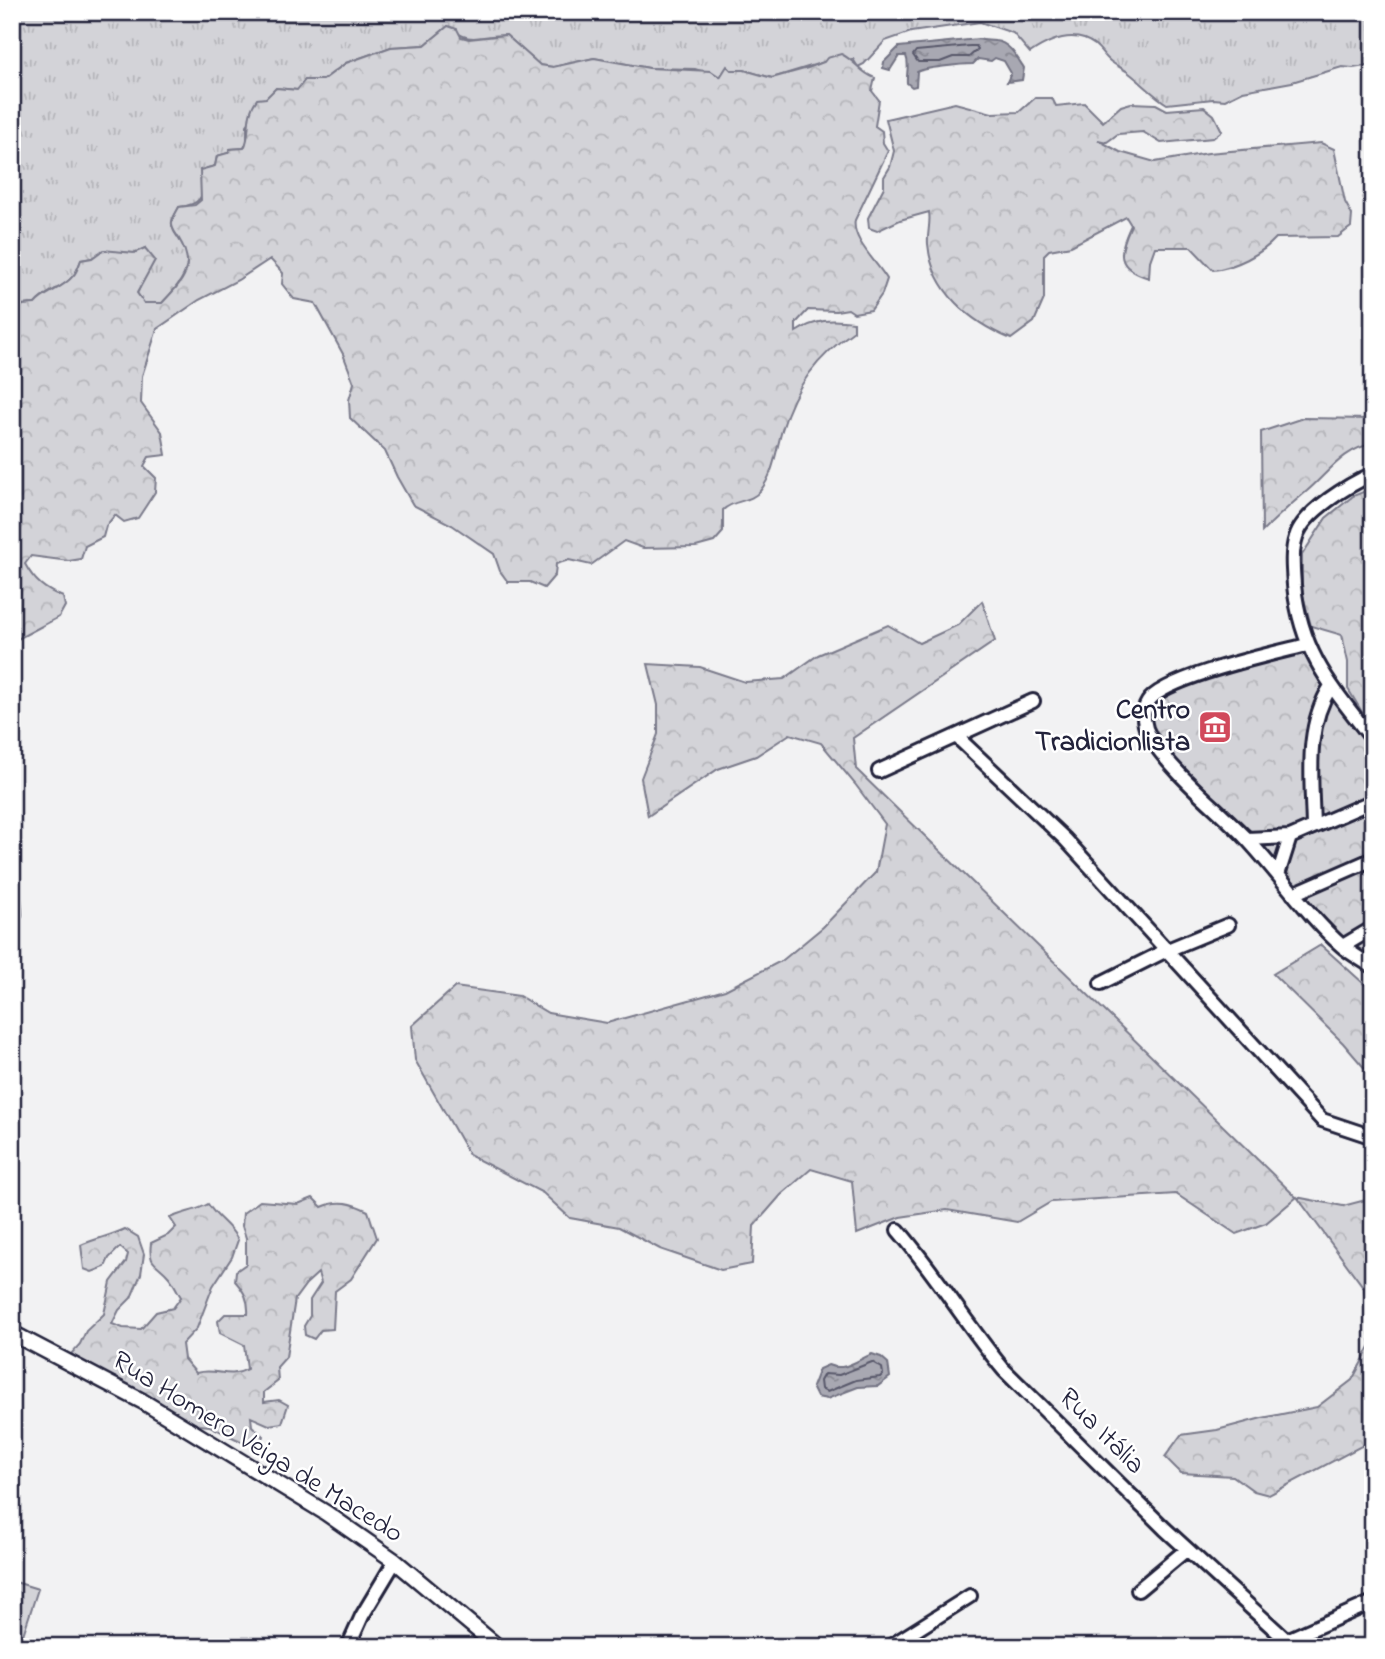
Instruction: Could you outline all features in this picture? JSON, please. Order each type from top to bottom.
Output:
[{"type":"street","points":[[1373,474],[1354,482],[1309,516],[1296,536],[1292,565],[1297,608],[1307,645],[1331,686],[1373,740]]},
{"type":"street","points":[[1307,645],[1169,686],[1149,700],[1143,715],[1148,735],[1169,763],[1247,839],[1293,894],[1343,946],[1373,967]]},
{"type":"street","points":[[1313,827],[1310,752],[1320,702],[1331,686]]},
{"type":"street","points":[[879,771],[1033,701]]},
{"type":"street","points":[[956,736],[1065,839],[1322,1120],[1373,1137]]},
{"type":"street","points":[[1247,839],[1290,837],[1373,801]]},
{"type":"street","points":[[1278,875],[1290,837]]},
{"type":"street","points":[[1293,894],[1373,859]]},
{"type":"street","points":[[12,884],[15,914],[12,921]]},
{"type":"street","points":[[1101,983],[1165,951],[1228,925]]},
{"type":"street","points":[[1343,946],[1373,928]]},
{"type":"street","name":"Rua Itália","points":[[898,1230],[929,1266],[1004,1370],[1186,1550],[1290,1643]]},
{"type":"street","name":"Rua Homero Veiga de Macedo","points":[[12,1333],[142,1401],[326,1514],[395,1561],[498,1647]]},
{"type":"street","points":[[1138,1590],[1186,1550]]},
{"type":"street","points":[[348,1647],[362,1616],[395,1561]]},
{"type":"street","points":[[889,1647],[970,1596]]},
{"type":"street","points":[[1290,1643],[1304,1631],[1373,1602]]},
{"type":"green space","points":[[12,12],[1373,12],[1373,65],[1342,67],[1292,82],[1243,91],[1225,100],[1167,104],[1087,40],[1062,38],[1030,53],[1013,33],[980,22],[911,32],[885,41],[858,67],[853,59],[824,62],[772,78],[744,70],[731,70],[720,77],[695,69],[649,68],[594,58],[553,67],[539,65],[506,35],[469,38],[448,26],[425,45],[391,47],[346,63],[323,80],[305,80],[298,90],[276,88],[247,125],[247,143],[244,148],[230,149],[228,153],[217,156],[215,166],[207,168],[199,200],[179,207],[173,218],[172,225],[185,251],[187,267],[180,282],[162,303],[144,303],[137,293],[145,276],[145,248],[134,253],[103,251],[92,258],[81,260],[76,273],[69,280],[35,304],[22,305],[13,333],[12,348]]},
{"type":"green space","points":[[448,26],[457,29],[461,37],[469,39],[506,35],[540,65],[553,67],[594,58],[649,68],[711,71],[720,77],[727,66],[731,70],[744,70],[772,78],[808,68],[841,54],[875,78],[872,91],[879,100],[875,126],[882,131],[883,143],[888,151],[855,220],[855,227],[861,243],[887,279],[882,294],[871,310],[854,313],[848,309],[808,310],[796,323],[796,332],[824,321],[854,322],[854,331],[818,362],[801,386],[787,414],[772,470],[765,484],[756,495],[723,510],[723,532],[714,542],[696,547],[643,548],[624,541],[591,565],[569,560],[556,564],[555,575],[544,588],[530,582],[508,582],[500,571],[494,554],[452,525],[413,505],[385,451],[350,418],[349,400],[354,383],[343,354],[315,303],[294,299],[282,284],[283,273],[270,259],[238,280],[199,300],[157,329],[142,376],[141,403],[162,432],[166,455],[149,457],[144,466],[156,478],[155,492],[138,518],[124,522],[115,515],[106,526],[103,537],[85,546],[81,559],[69,561],[31,556],[25,564],[28,570],[41,584],[63,597],[65,606],[59,617],[12,642],[14,313],[22,305],[35,304],[64,284],[74,274],[81,260],[92,258],[103,250],[134,253],[145,248],[155,260],[137,293],[144,303],[162,303],[182,280],[187,265],[184,248],[172,226],[174,216],[179,207],[195,205],[201,200],[200,170],[215,166],[217,156],[228,153],[230,149],[244,148],[248,137],[249,118],[257,99],[266,98],[276,88],[297,90],[305,80],[323,80],[346,63],[391,47],[425,45]]},
{"type":"green space","points":[[1035,98],[1052,98],[1056,106],[1084,103],[1103,122],[1121,106],[1131,103],[1156,104],[1167,110],[1204,107],[1214,115],[1222,131],[1213,138],[1161,143],[1143,132],[1118,134],[1107,142],[1098,140],[1120,152],[1155,162],[1208,153],[1321,143],[1334,149],[1345,202],[1352,215],[1351,227],[1338,237],[1276,238],[1247,259],[1213,270],[1191,247],[1155,247],[1150,261],[1149,278],[1130,269],[1122,258],[1131,225],[1126,217],[1071,246],[1049,250],[1044,255],[1044,299],[1034,322],[1011,339],[981,324],[945,290],[931,261],[928,244],[929,212],[900,220],[877,231],[869,228],[868,218],[884,187],[884,177],[894,151],[886,119],[955,103],[992,113],[1019,112]]},
{"type":"green space","points":[[1303,418],[1373,419],[1373,444],[1353,450],[1337,462],[1262,532],[1261,432]]},
{"type":"green space","points":[[1373,488],[1373,730],[1348,689],[1348,662],[1342,635],[1311,626],[1302,592],[1302,555],[1326,518],[1353,496]]},
{"type":"green space","points":[[982,601],[995,641],[853,738],[856,769],[1297,1197],[1266,1223],[1236,1234],[1176,1194],[1051,1202],[1017,1222],[947,1210],[900,1217],[857,1234],[852,1181],[811,1169],[781,1195],[754,1226],[752,1264],[721,1270],[660,1249],[619,1227],[570,1218],[543,1193],[469,1155],[415,1060],[412,1026],[455,987],[519,996],[548,1013],[607,1023],[725,990],[783,960],[823,927],[876,872],[885,824],[821,743],[790,734],[756,756],[718,769],[648,816],[641,778],[658,734],[658,705],[648,664],[700,667],[745,682],[784,679],[818,655],[888,625],[919,643],[958,625]]},
{"type":"green space","points":[[1307,645],[1373,740],[1373,967],[1343,946],[1148,735],[1149,700],[1169,686]]},
{"type":"green space","points":[[1321,945],[1373,992],[1373,1078],[1343,1043],[1273,974]]},
{"type":"green space","points":[[1297,1197],[1343,1206],[1373,1198],[1373,1440],[1269,1495],[1254,1491],[1233,1476],[1181,1473],[1165,1457],[1181,1435],[1217,1430],[1317,1407],[1352,1380],[1371,1345],[1364,1288]]},
{"type":"green space","points":[[313,1198],[322,1207],[345,1203],[368,1211],[377,1238],[351,1279],[335,1291],[333,1329],[321,1330],[314,1339],[305,1335],[304,1326],[310,1316],[310,1300],[321,1283],[318,1273],[295,1299],[286,1357],[277,1367],[278,1381],[264,1392],[264,1402],[279,1400],[288,1405],[282,1423],[269,1425],[251,1417],[252,1426],[263,1436],[260,1443],[246,1444],[210,1426],[199,1425],[176,1416],[155,1405],[141,1392],[109,1378],[71,1354],[86,1331],[104,1314],[111,1282],[126,1262],[128,1254],[120,1247],[109,1258],[105,1267],[92,1272],[84,1269],[81,1245],[125,1229],[138,1237],[144,1254],[141,1274],[131,1298],[119,1310],[112,1324],[141,1329],[156,1312],[173,1308],[181,1297],[169,1277],[152,1260],[151,1243],[168,1235],[176,1227],[170,1218],[208,1204],[238,1240],[232,1257],[213,1286],[197,1328],[182,1344],[184,1359],[196,1373],[210,1371],[228,1374],[247,1369],[244,1345],[220,1333],[218,1321],[225,1314],[248,1314],[245,1296],[235,1281],[236,1271],[246,1264],[243,1213],[260,1201],[298,1204]]},
{"type":"green space","points":[[12,1581],[38,1589],[19,1647],[12,1647]]},
{"type":"water","points":[[978,39],[1000,42],[1008,47],[1024,68],[1022,80],[1007,82],[1011,73],[1004,61],[995,58],[991,61],[978,59],[973,64],[943,66],[917,72],[916,86],[912,87],[907,83],[906,56],[899,56],[890,70],[883,68],[884,62],[899,47]]},
{"type":"water","points":[[872,1354],[888,1363],[890,1377],[878,1386],[858,1387],[827,1399],[817,1397],[812,1387],[819,1369],[828,1365],[845,1366]]},
{"type":"place","name":"Centro Tradicionlista","points":[[1215,727]]}]
